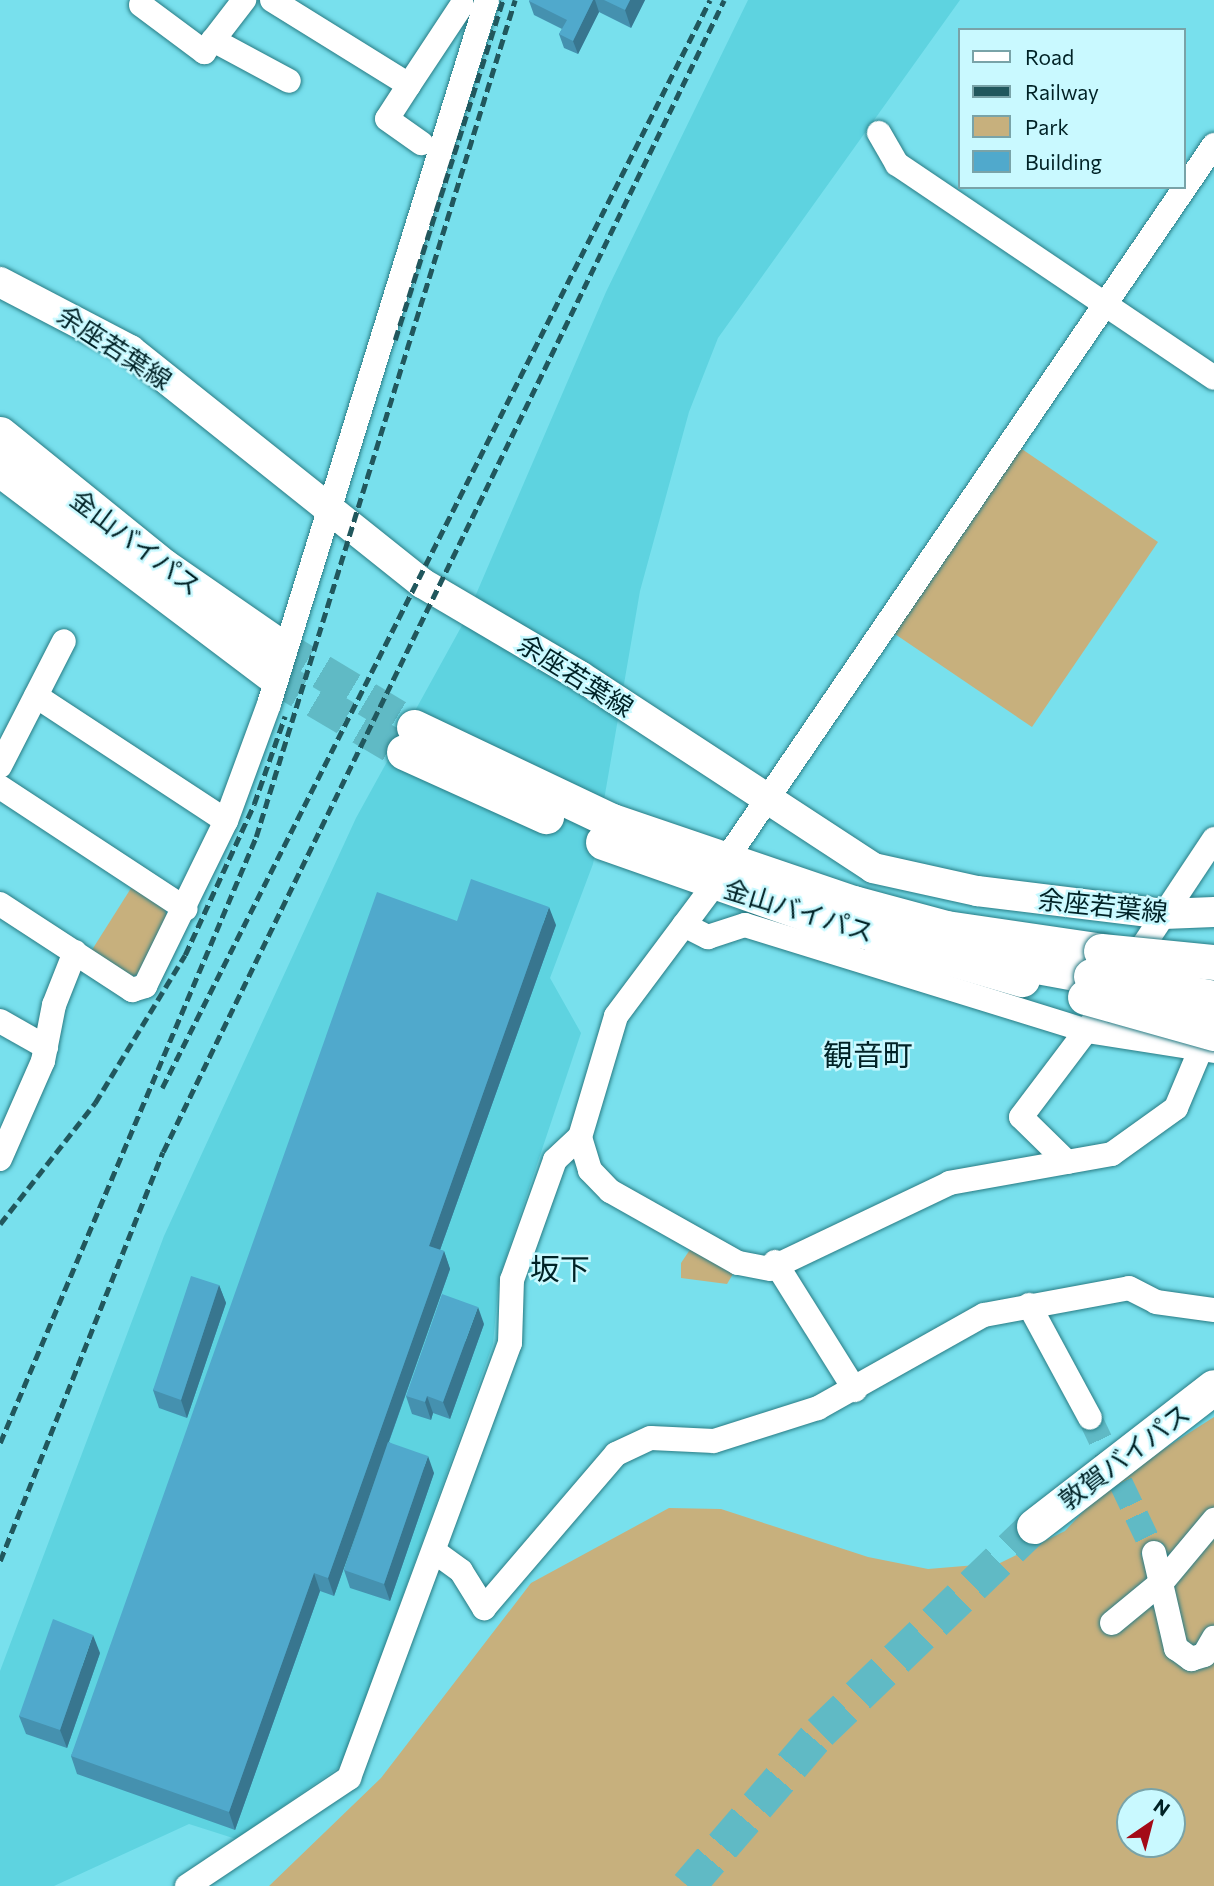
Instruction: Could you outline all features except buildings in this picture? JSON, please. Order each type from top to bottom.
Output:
[{"type":"highway","name":"金山バイパス","points":[[0,434],[273,658],[0,469]]},
{"type":"highway","name":"金山バイパス","points":[[409,739],[612,821],[844,927],[1094,971],[1214,998]]},
{"type":"highway","name":"金山バイパス","points":[[720,872],[946,928],[1094,971],[1214,962]]},
{"type":"highway","points":[[1094,971],[1214,984]]},
{"type":"highway","points":[[1094,971],[1210,1044]]},
{"type":"highway","name":"敦賀バイパス","points":[[1208,1394],[1043,1518],[1214,1364]]},
{"type":"main road","name":"余座若葉線","points":[[0,282],[130,350],[331,505],[422,583],[769,799],[873,868],[896,876],[1164,914],[1214,912]]},
{"type":"street","points":[[141,5],[204,52],[244,0]]},
{"type":"street","points":[[272,0],[409,85]]},
{"type":"street","points":[[421,144],[387,119],[409,85],[471,5]]},
{"type":"street","points":[[0,904],[132,990],[145,986],[186,909],[226,821],[331,505],[471,5]]},
{"type":"street","points":[[213,40],[289,81]]},
{"type":"street","points":[[879,133],[897,164],[1214,378]]},
{"type":"street","points":[[1186,186],[1214,145]]},
{"type":"street","points":[[187,1886],[349,1778],[435,1552],[510,1343],[512,1280],[555,1160],[580,1137],[616,1016],[684,925],[1184,189]]},
{"type":"street","points":[[0,765],[64,641]]},
{"type":"street","points":[[36,696],[226,821]]},
{"type":"street","points":[[0,788],[186,909]]},
{"type":"street","points":[[1067,1162],[1021,1116],[1087,1031],[1214,839]]},
{"type":"street","points":[[580,1137],[590,1170],[610,1191],[738,1263],[755,1269],[950,1183],[1112,1154],[1176,1108],[1210,1044],[1087,1031],[745,925],[708,937],[684,925]]},
{"type":"street","points":[[0,1159],[4,1132],[46,1047],[75,952]]},
{"type":"street","points":[[0,1021],[46,1047]]},
{"type":"street","points":[[775,1262],[855,1390]]},
{"type":"street","points":[[435,1552],[461,1571],[484,1608],[616,1454],[651,1438],[737,1436],[855,1390],[984,1315],[1129,1288],[1156,1302],[1214,1310]]},
{"type":"street","points":[[1029,1305],[1090,1418]]},
{"type":"street","points":[[1112,1623],[1163,1581],[1214,1520]]},
{"type":"street","points":[[1154,1553],[1181,1656],[1205,1655],[1214,1638]]},
{"type":"shaded area","points":[[748,0],[960,0],[718,338],[689,412],[640,591],[593,864],[550,978],[581,1033],[499,1278],[493,1344],[342,1765],[236,1839],[189,1824],[54,1886],[0,1886],[0,1671],[164,1236],[356,818],[465,620],[606,292]]},
{"type":"green space","points":[[1013,443],[1158,542],[1032,727],[886,628]]},
{"type":"green space","points":[[133,885],[164,905],[167,918],[139,974],[129,978],[90,953]]},
{"type":"green space","points":[[693,1245],[733,1274],[727,1284],[681,1278],[681,1263]]},
{"type":"green space","points":[[1214,1417],[1214,1886],[269,1886],[381,1778],[531,1583],[669,1508],[721,1509],[868,1557],[928,1569],[1000,1563],[1065,1531],[1109,1484]]},
{"type":"tunnel","points":[[276,644],[414,727]]},
{"type":"tunnel","points":[[270,673],[404,752]]},
{"type":"tunnel","points":[[1090,1418],[1154,1553]]},
{"type":"tunnel","points":[[688,1886],[820,1732],[1034,1526]]},
{"type":"railway","points":[[395,340],[503,0]]},
{"type":"railway","points":[[0,1443],[256,837],[515,0]]},
{"type":"railway","points":[[162,1088],[710,0]]},
{"type":"railway","points":[[0,1561],[163,1152],[724,0]]},
{"type":"railway","points":[[0,1224],[95,1103],[185,955],[254,804],[285,716]]},
{"type":"district","name":"観音町","points":[[868,1054]]},
{"type":"district","name":"坂下","points":[[560,1268]]}]
